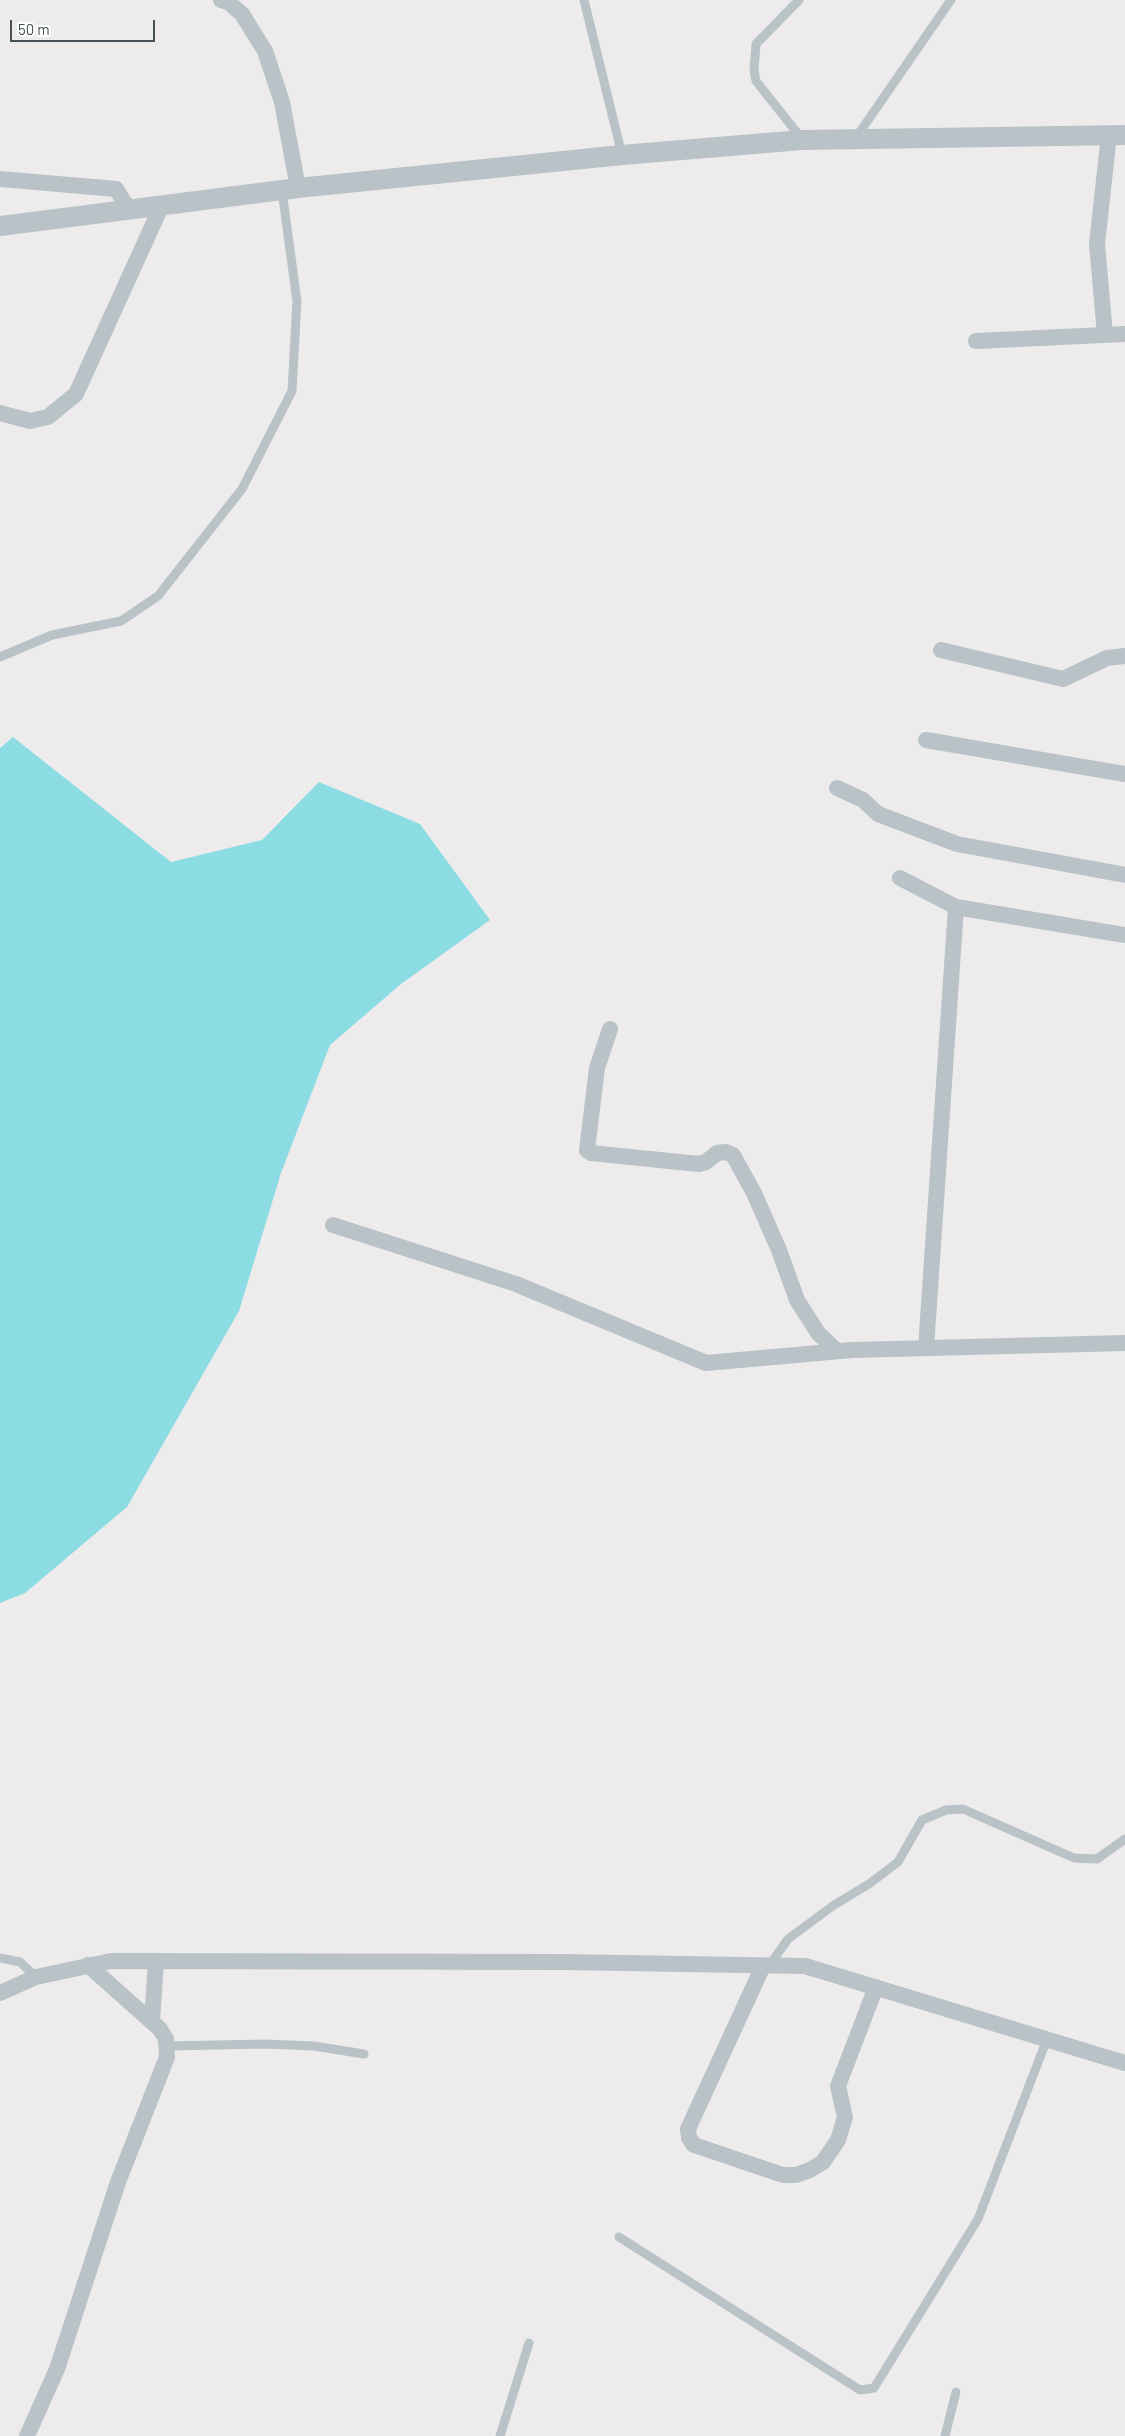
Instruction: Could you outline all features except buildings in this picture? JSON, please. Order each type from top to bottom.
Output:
[{"type":"street","points":[[221,0],[228,2],[242,14],[265,50],[282,102],[290,190]]},
{"type":"street","points":[[0,226],[290,190],[622,155],[802,140],[1117,135],[1097,244],[1105,335]]},
{"type":"street","points":[[0,179],[116,189],[130,211]]},
{"type":"street","points":[[0,413],[30,421],[48,417],[76,394],[161,207]]},
{"type":"street","points":[[976,341],[1125,334]]},
{"type":"street","points":[[941,650],[1063,678],[1107,658],[1125,656]]},
{"type":"street","points":[[926,740],[1125,774]]},
{"type":"street","points":[[837,788],[863,800],[878,814],[957,844],[1125,875]]},
{"type":"street","points":[[900,878],[956,907],[1125,935]]},
{"type":"street","points":[[926,1348],[956,907]]},
{"type":"street","points":[[610,1029],[597,1068],[587,1150],[591,1153],[699,1164],[706,1162],[718,1153],[726,1152],[733,1155],[754,1193],[779,1250],[797,1300],[818,1333],[837,1351]]},
{"type":"street","points":[[333,1225],[516,1284],[706,1363],[837,1351],[1125,1343]]},
{"type":"street","points":[[0,1993],[36,1977],[111,1961],[560,1962],[804,1966],[1125,2063]]},
{"type":"street","points":[[152,2022],[156,1961]]},
{"type":"street","points":[[27,2436],[56,2369],[118,2182],[167,2057],[168,2046],[160,2029],[88,1965]]},
{"type":"street","points":[[766,1966],[688,2129],[689,2138],[694,2145],[783,2176],[796,2176],[823,2162],[838,2140],[845,2117],[838,2086],[876,1987]]},
{"type":"lane","points":[[584,0],[622,155]]},
{"type":"lane","points":[[799,0],[756,44],[754,70],[756,81],[802,140]]},
{"type":"lane","points":[[855,139],[951,0]]},
{"type":"lane","points":[[0,657],[52,635],[120,621],[158,596],[242,489],[292,391],[297,301],[290,190]]},
{"type":"lane","points":[[766,1966],[788,1939],[898,1862],[922,1820],[946,1810],[963,1809],[1074,1858],[1097,1859],[1125,1839]]},
{"type":"lane","points":[[0,1958],[20,1962],[36,1977]]},
{"type":"lane","points":[[619,2237],[860,2390],[874,2388],[978,2219],[1047,2039]]},
{"type":"lane","points":[[168,2046],[265,2044],[314,2046],[364,2054]]},
{"type":"lane","points":[[500,2436],[529,2342]]},
{"type":"lane","points":[[946,2436],[956,2392]]},
{"type":"water","points":[[13,737],[171,862],[262,840],[319,782],[420,824],[490,920],[401,984],[330,1045],[281,1173],[239,1311],[127,1507],[25,1593],[0,1603],[0,748]]}]
